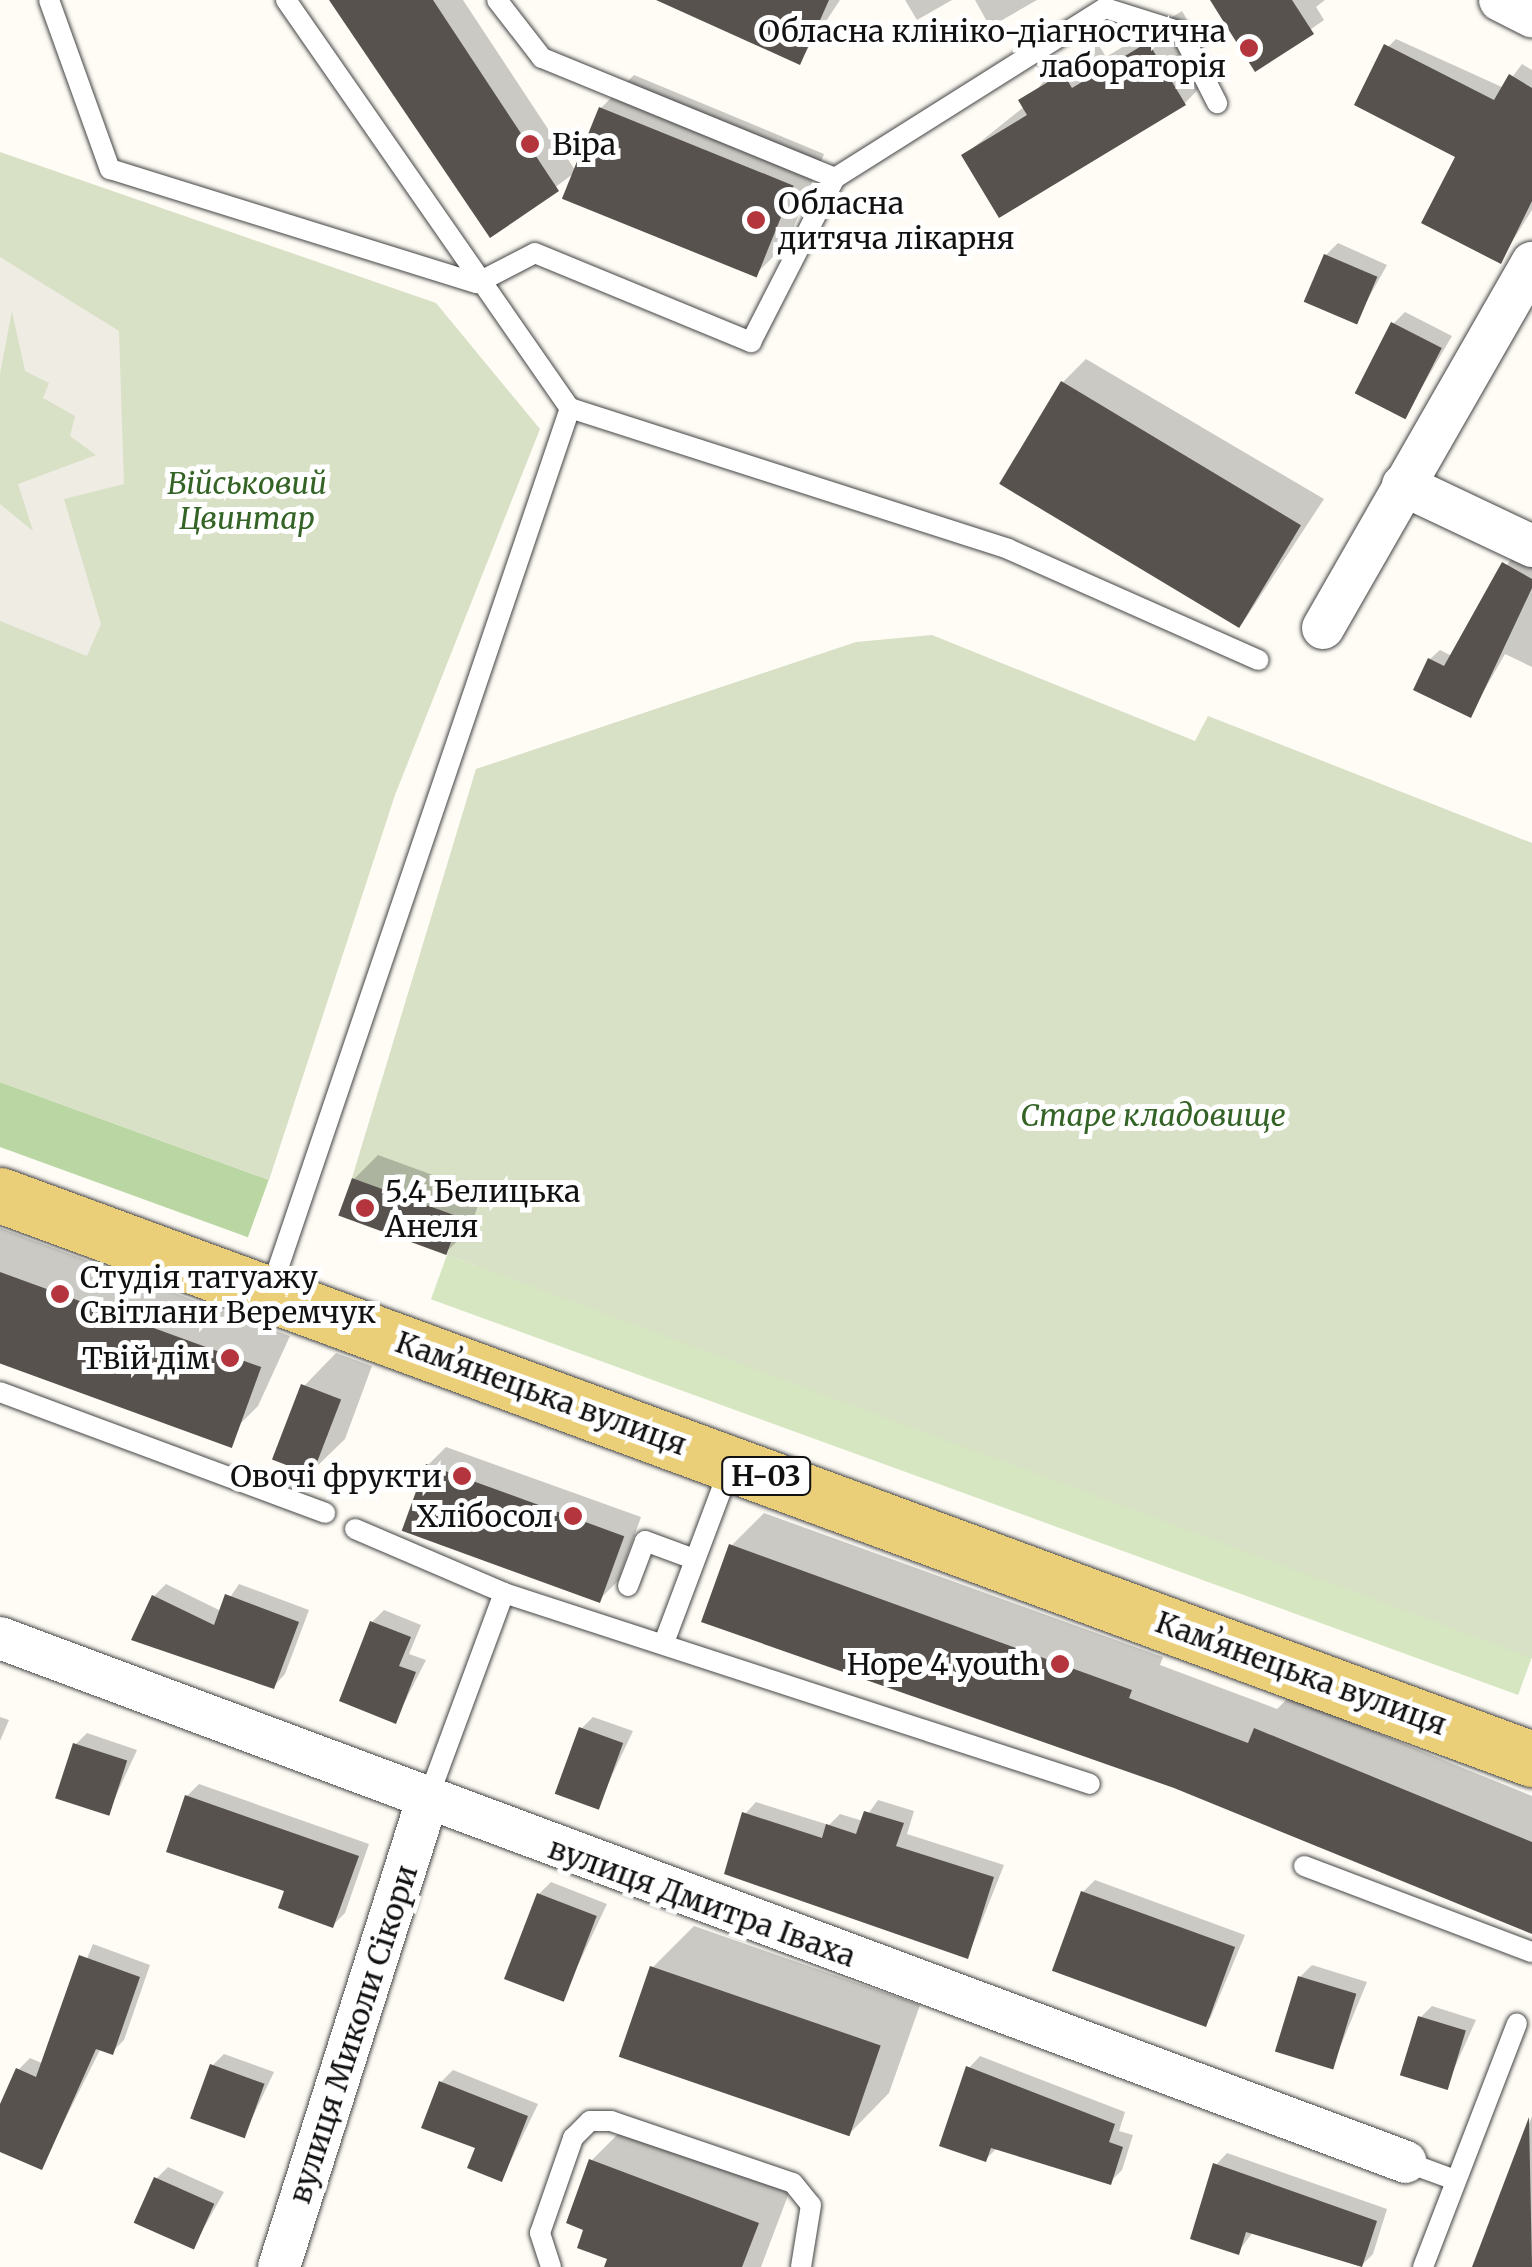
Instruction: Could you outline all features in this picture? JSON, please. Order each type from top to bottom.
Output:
[{"type":"main road","name":"Камʼянецька вулиця","points":[[0,1195],[1532,1759]]},
{"type":"street","points":[[1500,0],[1532,16]]},
{"type":"street","points":[[1323,628],[1532,263]]},
{"type":"street","points":[[1403,485],[1532,546]]},
{"type":"street","name":"вулиця Дмитра Іваха","points":[[0,1638],[427,1801],[1406,2162]]},
{"type":"street","name":"вулиця Миколи Сікори","points":[[279,2267],[427,1801]]},
{"type":"lane","points":[[49,0],[110,169],[477,283],[535,253],[751,342],[836,178],[1105,8],[1181,32],[1217,102]]},
{"type":"lane","points":[[286,0],[477,283],[570,408],[1008,549],[1259,660]]},
{"type":"lane","points":[[497,0],[542,58],[836,178]]},
{"type":"lane","points":[[269,1294],[570,408]]},
{"type":"lane","points":[[0,1392],[325,1513]]},
{"type":"lane","points":[[665,1640],[691,1558],[731,1463]]},
{"type":"lane","points":[[355,1530],[504,1592],[665,1640],[1090,1784]]},
{"type":"lane","points":[[628,1586],[645,1541],[691,1558]]},
{"type":"lane","points":[[427,1801],[504,1592]]},
{"type":"lane","points":[[1304,1866],[1532,1952]]},
{"type":"lane","points":[[1423,2267],[1517,2024]]},
{"type":"lane","points":[[551,2267],[540,2233],[573,2138],[590,2122],[611,2121],[794,2184],[811,2205],[802,2267]]},
{"type":"lane","points":[[1406,2162],[1455,2180]]},
{"type":"green space","name":"Військовий Цвинтар","points":[[0,152],[436,303],[540,429],[395,795],[269,1180],[0,1082]]},
{"type":"green space","name":"Старе кладовище","points":[[932,635],[1195,741],[1208,716],[1532,843],[1532,1658],[447,1255],[459,1217],[352,1178],[476,769],[856,642]]},
{"type":"green space","points":[[0,1082],[269,1180],[248,1237],[0,1147]]},
{"type":"green space","points":[[447,1255],[1532,1650],[1518,1695],[431,1299]]},
{"type":"shaded area","points":[[0,257],[119,331],[124,484],[64,499],[101,624],[87,656],[0,621],[0,504],[33,531],[18,484],[96,455],[70,436],[75,416],[43,398],[49,383],[25,371],[12,311],[0,374]]},
{"type":"building","points":[[329,0],[433,0],[559,191],[490,238]]},
{"type":"building","points":[[656,0],[829,0],[800,65]]},
{"type":"building","points":[[1210,0],[1292,0],[1314,34],[1255,72]]},
{"type":"building","points":[[1148,42],[1186,105],[999,218],[961,155],[1027,115],[1018,100],[1063,73],[1072,88]]},
{"type":"building","points":[[1384,44],[1494,100],[1509,74],[1532,88],[1532,201],[1501,264],[1421,223],[1455,157],[1354,105]]},
{"type":"building","points":[[599,107],[794,186],[757,277],[562,199]]},
{"type":"building","points":[[1324,254],[1377,277],[1357,325],[1304,302]]},
{"type":"building","points":[[1391,322],[1442,348],[1405,419],[1355,393]]},
{"type":"building","points":[[1061,381],[1301,525],[1239,628],[999,484]]},
{"type":"building","points":[[1502,562],[1532,579],[1532,588],[1471,718],[1413,690],[1428,658],[1444,666]]},
{"type":"building","points":[[352,1178],[460,1217],[446,1255],[338,1216]]},
{"type":"building","points":[[0,1272],[261,1367],[232,1448],[0,1364]]},
{"type":"building","points":[[301,1384],[341,1399],[312,1475],[272,1460]]},
{"type":"building","points":[[426,1464],[624,1536],[600,1603],[402,1531]]},
{"type":"building","points":[[729,1544],[1132,1690],[1129,1698],[1248,1743],[1254,1728],[1532,1842],[1532,1934],[1174,1788],[701,1622]]},
{"type":"building","points":[[225,1594],[299,1622],[274,1689],[131,1640],[152,1595],[214,1625]]},
{"type":"building","points":[[370,1621],[411,1637],[399,1666],[416,1672],[396,1724],[339,1701]]},
{"type":"building","points":[[579,1727],[623,1743],[599,1810],[555,1794]]},
{"type":"building","points":[[73,1743],[127,1761],[109,1816],[55,1798]]},
{"type":"building","points":[[185,1795],[359,1856],[333,1928],[278,1908],[284,1891],[166,1852]]},
{"type":"building","points":[[864,1811],[904,1823],[896,1846],[994,1877],[968,1959],[724,1874],[742,1812],[822,1838],[826,1824],[856,1834]]},
{"type":"building","points":[[1081,1891],[1235,1947],[1206,2027],[1052,1971]]},
{"type":"building","points":[[537,1893],[597,1916],[564,2002],[504,1979]]},
{"type":"building","points":[[79,1955],[140,1977],[113,2055],[96,2049],[42,2170],[0,2152],[0,2104],[16,2068],[36,2077]]},
{"type":"building","points":[[650,1966],[881,2045],[849,2136],[619,2057]]},
{"type":"building","points":[[1298,1976],[1356,1994],[1333,2069],[1275,2052]]},
{"type":"building","points":[[1418,2016],[1466,2031],[1448,2090],[1400,2075]]},
{"type":"building","points":[[210,2064],[265,2084],[245,2138],[190,2119]]},
{"type":"building","points":[[966,2066],[1115,2124],[1109,2142],[1123,2147],[1111,2185],[991,2148],[986,2162],[939,2146]]},
{"type":"building","points":[[439,2081],[528,2116],[502,2182],[467,2168],[475,2148],[421,2128]]},
{"type":"building","points":[[1529,2117],[1532,2267],[1472,2267]]},
{"type":"building","points":[[589,2159],[759,2223],[742,2267],[604,2267],[607,2259],[577,2248],[583,2230],[566,2223]]},
{"type":"building","points":[[1213,2163],[1377,2221],[1362,2267],[1246,2232],[1239,2255],[1190,2239]]},
{"type":"building","points":[[154,2177],[214,2204],[194,2250],[134,2223]]},
{"type":"place","name":"Обласна клініко-діагностична лабораторія","points":[[1249,48]]},
{"type":"place","name":"Віра","points":[[530,144]]},
{"type":"place","name":"Обласна дитяча лікарня","points":[[756,220]]},
{"type":"place","name":"5.4 Белицька Анеля","points":[[365,1208]]},
{"type":"place","name":"Студія татуажу Світлани Веремчук","points":[[60,1294]]},
{"type":"place","name":"Твій дім","points":[[230,1358]]},
{"type":"place","name":"Овочі фрукти","points":[[462,1476]]},
{"type":"place","name":"Хлібосол","points":[[573,1516]]},
{"type":"place","name":"Hope 4 youth","points":[[1060,1664]]}]
